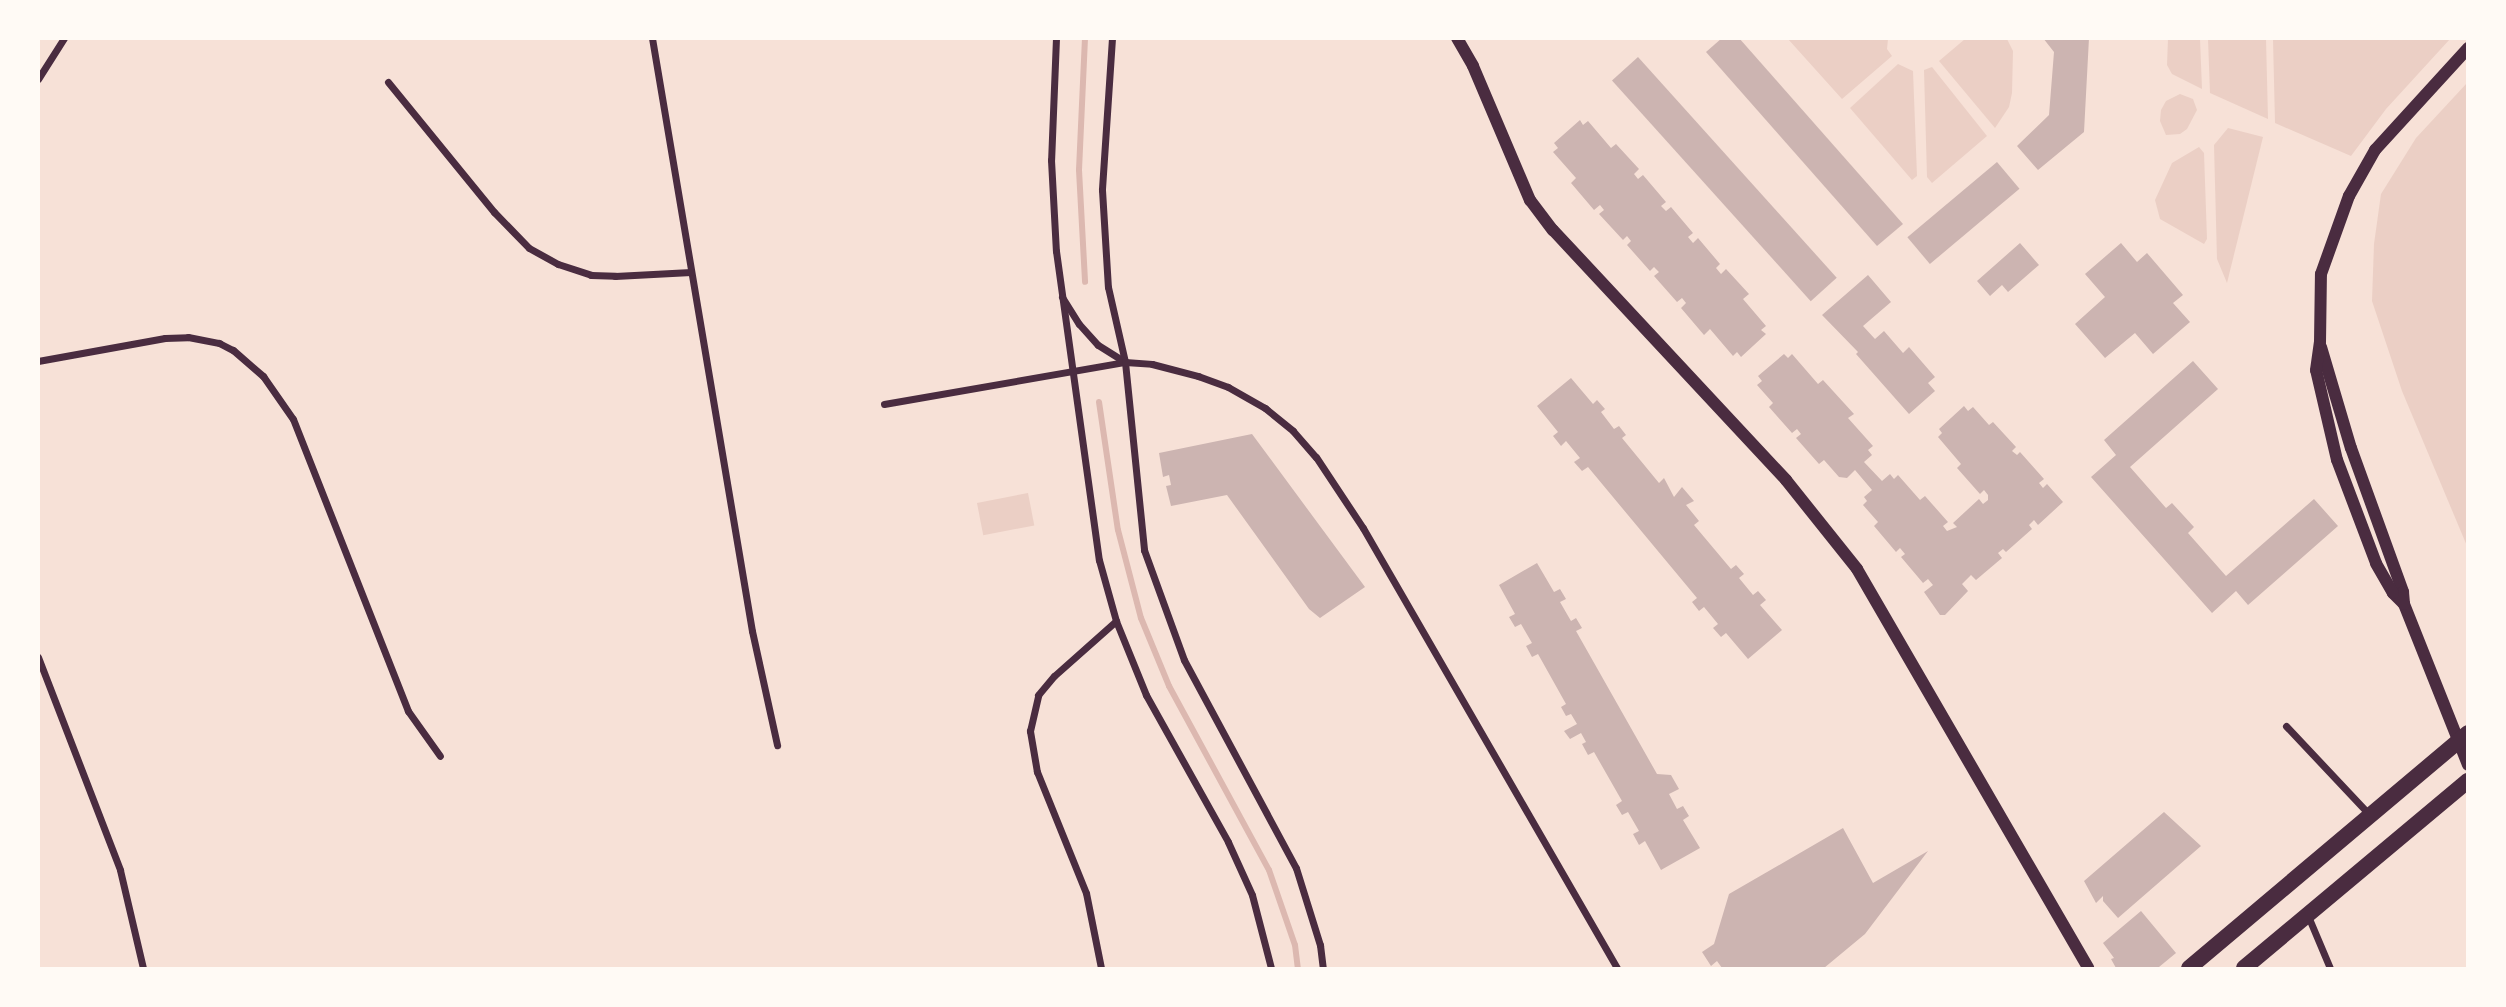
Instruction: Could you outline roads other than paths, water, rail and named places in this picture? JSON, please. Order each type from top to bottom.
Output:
[{"type":"main road","points":[[2189,968],[2462,737]]},
{"type":"main road","points":[[2244,968],[2468,781]]},
{"type":"street","points":[[38,79],[64,38]]},
{"type":"street","points":[[652,38],[752,631],[777,745]]},
{"type":"street","points":[[1056,38],[1051,184],[1060,293],[1099,561],[1116,621],[1165,734],[1244,876],[1262,929],[1271,968]]},
{"type":"street","points":[[1112,38],[1102,190],[1108,287],[1125,362],[1144,550],[1184,660],[1296,869],[1320,945],[1323,968]]},
{"type":"street","points":[[1457,38],[1473,66],[1530,200],[1553,230],[1786,480],[1857,569],[2088,968]]},
{"type":"street","points":[[2404,604],[2393,593],[2376,563],[2337,460],[2316,370],[2320,342],[2321,274],[2328,249],[2361,172],[2407,113],[2468,48]]},
{"type":"street","points":[[388,82],[494,212],[529,248],[558,264],[591,275],[691,272]]},
{"type":"street","points":[[1060,293],[1090,336],[1125,362]]},
{"type":"street","points":[[38,361],[165,338],[188,337],[219,343],[246,359],[264,376],[293,419],[408,710],[440,756]]},
{"type":"street","points":[[2320,342],[2351,448],[2403,592],[2404,604],[2462,737],[2468,765]]},
{"type":"street","points":[[884,404],[1125,362],[1170,368],[1228,387],[1262,406],[1293,431],[1316,457],[1363,528],[1617,968]]},
{"type":"street","points":[[1101,968],[1086,893],[1037,772],[1030,731],[1038,695],[1054,676],[1116,621]]},
{"type":"street","points":[[38,657],[120,870],[143,968]]},
{"type":"street","points":[[2286,726],[2371,816]]},
{"type":"street","points":[[2308,915],[2330,968]]},
{"type":"waterway","points":[[1085,38],[1079,170],[1085,282]]},
{"type":"waterway","points":[[1099,402],[1118,530],[1141,618],[1169,686],[1269,870],[1295,945],[1298,968]]}]
